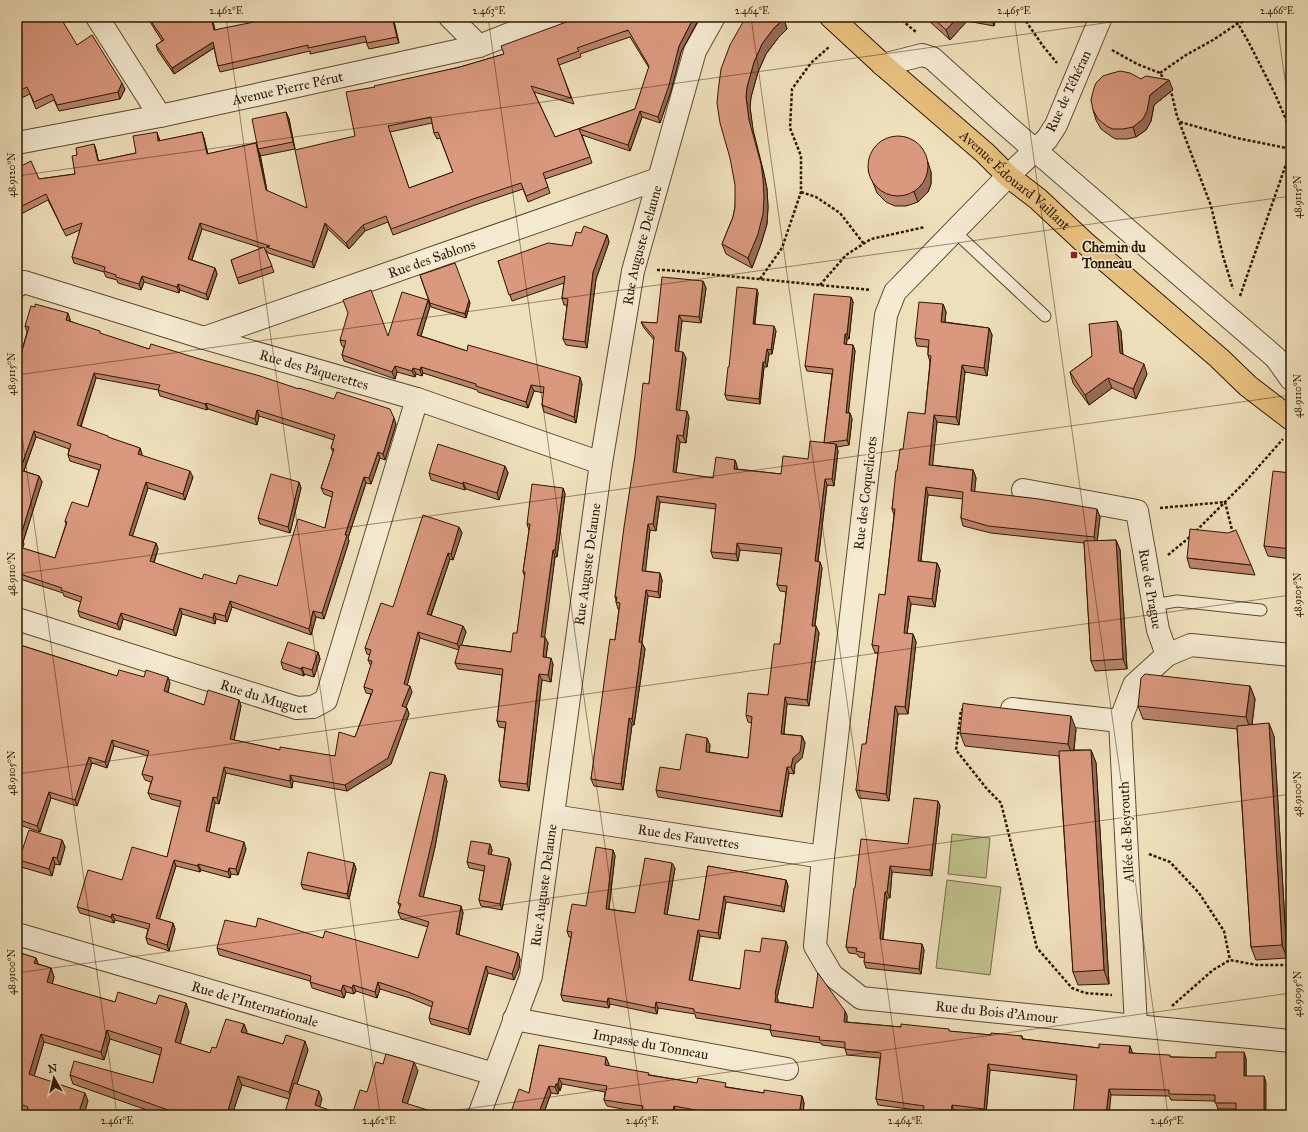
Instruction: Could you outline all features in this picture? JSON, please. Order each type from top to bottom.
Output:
[{"type":"main road","name":"Avenue Édouard Vaillant","points":[[839,24],[883,65],[985,153],[1008,176],[1038,199],[1084,242],[1219,358],[1288,428]]},
{"type":"street","points":[[97,17],[160,116]]},
{"type":"street","points":[[450,17],[479,46]]},
{"type":"street","name":"Avenue Pierre Pérut","points":[[17,143],[160,116],[479,46],[552,17]]},
{"type":"street","name":"Rue Auguste Delaune","points":[[479,1115],[531,976],[601,463],[633,271],[695,51],[714,17]]},
{"type":"street","name":"Rue de Téhéran","points":[[1008,176],[1047,139],[1056,125],[1101,17]]},
{"type":"street","points":[[883,65],[922,55],[932,58],[1035,150],[1276,358],[1291,379]]},
{"type":"street","name":"Rue des Coquelicots","points":[[823,857],[886,315],[895,292],[1008,176]]},
{"type":"street","name":"Rue des Sablons","points":[[204,338],[658,179]]},
{"type":"street","name":"Rue des Pâquerettes","points":[[21,284],[417,399],[601,463]]},
{"type":"street","name":"Rue du Muguet","points":[[17,619],[297,708],[313,707],[326,700],[417,399]]},
{"type":"street","points":[[1023,490],[1137,511]]},
{"type":"street","name":"Rue de Prague","points":[[1137,511],[1158,630],[1166,656]]},
{"type":"street","points":[[1166,656],[1191,645],[1291,655]]},
{"type":"street","name":"Allée de Beyrouth","points":[[1136,1026],[1120,721],[1134,685],[1166,656]]},
{"type":"street","points":[[973,705],[1120,721]]},
{"type":"street","name":"Rue des Fauvettes","points":[[553,816],[823,857]]},
{"type":"street","name":"Rue du Bois d'Amour","points":[[823,857],[815,946],[832,975],[861,998],[1291,1040]]},
{"type":"street","name":"Rue de l'Internationale","points":[[17,934],[494,1074]]},
{"type":"street","name":"Impasse du Tonneau","points":[[514,1019],[787,1069]]},
{"type":"lane","points":[[954,231],[1045,316]]},
{"type":"lane","points":[[1154,605],[1177,601],[1261,610]]},
{"type":"path","points":[[1023,17],[1073,85]]},
{"type":"path","points":[[1234,17],[1275,94],[1291,131]]},
{"type":"path","points":[[1160,73],[1186,55],[1213,40],[1237,24],[1255,17]]},
{"type":"path","points":[[760,280],[782,248],[802,192],[801,156],[790,128],[792,88],[839,24]]},
{"type":"path","points":[[1092,39],[1137,64],[1160,73],[1172,95],[1180,122],[1211,206],[1222,256],[1233,290]]},
{"type":"path","points":[[1180,122],[1237,138],[1291,150],[1237,303],[1244,331]]},
{"type":"path","points":[[802,192],[816,197],[840,213],[864,244]]},
{"type":"path","points":[[819,286],[846,255],[871,239],[928,226],[954,231]]},
{"type":"path","points":[[633,271],[666,270],[819,286],[895,292]]},
{"type":"path","points":[[1148,571],[1186,541],[1245,482],[1288,428]]},
{"type":"path","points":[[1137,511],[1225,502]]},
{"type":"path","points":[[1225,502],[1234,535]]},
{"type":"path","points":[[973,705],[961,710],[956,750],[987,789],[1001,803],[1037,948],[1072,988],[1085,993],[1135,996]]},
{"type":"path","points":[[1127,853],[1151,854],[1170,862],[1199,893],[1224,931],[1230,960]]},
{"type":"path","points":[[1158,1028],[1168,1010],[1213,970],[1230,960],[1258,965],[1291,965]]},
{"type":"green space","points":[[952,834],[990,838],[986,878],[948,874]]},
{"type":"green space","points":[[947,880],[1001,887],[990,975],[936,968]]},
{"type":"building","points":[[17,17],[60,17],[77,45],[92,35],[122,83],[118,92],[57,105],[52,94],[34,102],[27,87],[17,92]]},
{"type":"building","points":[[148,17],[211,17],[214,30],[259,21],[258,17],[392,17],[397,37],[367,43],[365,36],[308,48],[308,45],[218,66],[213,42],[172,68],[156,45],[164,40]]},
{"type":"building","points":[[580,17],[694,17],[679,46],[669,85],[658,117],[640,111],[628,145],[579,129],[590,157],[543,173],[548,187],[526,196],[521,183],[391,229],[386,216],[363,225],[346,243],[325,223],[312,262],[266,247],[270,246],[200,223],[188,259],[215,268],[206,294],[178,284],[177,287],[142,276],[139,284],[116,277],[116,275],[104,271],[105,267],[72,257],[82,223],[63,230],[46,194],[18,208],[17,168],[31,161],[39,179],[75,174],[72,156],[77,155],[76,148],[94,144],[98,161],[136,153],[133,136],[157,132],[158,141],[202,132],[207,154],[256,143],[266,190],[307,208],[295,150],[355,136],[346,92],[375,87],[374,86],[460,67],[504,54],[501,46]],"holes":[[[628,30],[649,66],[635,109],[555,137],[531,86],[571,98],[557,59],[579,51],[577,48]],[[431,117],[434,133],[438,132],[453,172],[409,188],[388,126]]]},
{"type":"building","points":[[747,17],[782,17],[784,19],[774,28],[762,44],[754,62],[747,87],[746,97],[749,120],[761,164],[764,197],[763,214],[758,234],[748,258],[722,244],[733,217],[735,207],[735,185],[730,158],[720,123],[717,103],[721,69],[730,45]]},
{"type":"building","points":[[932,17],[958,17],[946,30]]},
{"type":"building","points":[[1120,71],[1130,73],[1141,79],[1146,76],[1169,80],[1150,95],[1147,111],[1143,119],[1133,127],[1113,129],[1098,119],[1093,110],[1091,100],[1096,83],[1103,76]]},
{"type":"building","points":[[286,112],[293,142],[258,149],[252,119]]},
{"type":"building","points":[[898,136],[915,141],[923,149],[928,166],[923,183],[915,191],[898,196],[881,191],[873,183],[868,166],[873,149],[881,141]]},
{"type":"building","points":[[584,226],[607,235],[593,272],[585,342],[563,339],[568,299],[562,298],[565,276],[509,295],[498,261],[548,243],[572,246],[576,232],[581,233]]},
{"type":"building","points":[[264,247],[272,266],[237,278],[231,260]]},
{"type":"building","points":[[455,263],[469,300],[465,314],[430,303],[420,275]]},
{"type":"building","points":[[662,277],[703,281],[699,317],[679,315],[675,351],[683,352],[676,410],[687,411],[683,436],[677,435],[673,472],[713,478],[716,457],[735,460],[734,469],[781,474],[783,456],[808,459],[810,441],[836,444],[832,479],[825,479],[815,561],[820,562],[812,626],[816,626],[807,700],[785,697],[781,734],[802,736],[800,752],[793,758],[791,767],[787,767],[780,811],[656,790],[660,767],[680,770],[686,734],[707,738],[706,752],[748,758],[752,717],[746,715],[748,693],[768,695],[774,644],[780,644],[787,586],[777,585],[782,548],[737,543],[736,554],[711,552],[716,504],[657,496],[653,524],[648,524],[642,571],[660,573],[658,592],[646,590],[639,642],[642,643],[632,719],[629,718],[621,784],[591,779],[610,639],[615,640],[620,603],[616,602],[617,597],[615,597],[635,456],[643,383],[649,384],[654,337],[641,322],[657,323]]},
{"type":"building","points":[[737,287],[757,289],[753,324],[774,326],[771,350],[767,349],[765,362],[763,362],[759,399],[725,395]]},
{"type":"building","points":[[371,290],[388,336],[402,292],[428,300],[417,335],[467,351],[468,345],[580,377],[574,417],[542,405],[544,387],[531,385],[526,402],[476,386],[476,384],[421,367],[420,370],[413,368],[412,371],[395,366],[392,372],[342,355],[346,341],[340,340],[348,313],[343,300]]},
{"type":"building","points":[[814,294],[851,297],[847,334],[845,334],[844,344],[853,345],[846,413],[850,413],[847,440],[824,443],[833,369],[805,366]]},
{"type":"building","points":[[919,302],[943,304],[941,322],[989,328],[984,368],[962,365],[956,417],[934,415],[929,465],[973,470],[971,491],[1039,499],[1097,509],[1094,537],[988,526],[961,518],[963,492],[926,487],[918,561],[937,563],[932,599],[908,596],[904,633],[913,634],[905,707],[895,706],[886,794],[856,790],[862,744],[866,744],[879,646],[872,645],[879,594],[885,595],[895,509],[892,509],[900,449],[903,449],[908,412],[925,414],[931,356],[928,355],[929,340],[915,338]]},
{"type":"building","points":[[35,304],[68,313],[66,320],[149,349],[151,344],[334,399],[337,392],[390,409],[394,418],[383,454],[378,452],[369,478],[364,477],[322,613],[313,611],[309,629],[230,601],[225,616],[214,613],[213,618],[180,608],[173,630],[121,613],[117,624],[78,611],[82,597],[61,590],[62,588],[17,573],[17,368],[29,327],[25,326],[31,306],[35,307]],"holes":[[[94,373],[160,385],[158,390],[205,404],[206,403],[255,419],[257,410],[335,435],[331,448],[334,449],[321,488],[333,492],[325,528],[298,519],[277,586],[239,575],[236,584],[204,574],[202,579],[150,561],[156,543],[129,535],[146,482],[183,494],[190,471],[138,454],[140,448],[77,425]],[[34,431],[71,444],[68,455],[101,465],[88,507],[72,502],[55,558],[19,547],[20,538],[39,476],[20,470]]]},
{"type":"building","points":[[1117,321],[1120,353],[1144,364],[1133,389],[1108,378],[1085,395],[1070,372],[1092,356],[1089,324]]},
{"type":"building","points":[[438,444],[505,466],[497,493],[429,473]]},
{"type":"building","points":[[1273,471],[1291,473],[1291,549],[1264,546]]},
{"type":"building","points":[[271,474],[299,482],[288,527],[258,518]]},
{"type":"building","points":[[532,484],[563,488],[541,637],[545,637],[543,657],[551,658],[548,675],[539,674],[527,784],[499,781],[506,722],[497,721],[503,669],[455,663],[460,645],[511,652],[513,633],[517,633],[525,572],[523,572],[530,524],[527,524]]},
{"type":"building","points":[[423,515],[459,527],[451,554],[448,553],[427,614],[463,626],[457,644],[418,632],[404,684],[410,686],[402,706],[407,708],[388,758],[345,785],[290,775],[290,781],[224,767],[217,798],[213,797],[206,831],[244,842],[236,869],[229,868],[228,872],[198,864],[198,866],[174,860],[156,918],[173,923],[167,945],[146,938],[150,924],[112,914],[111,917],[77,907],[88,870],[122,880],[132,847],[167,857],[181,801],[148,793],[153,777],[142,774],[149,751],[112,740],[105,762],[89,757],[75,800],[49,792],[37,826],[17,819],[17,644],[117,676],[119,670],[144,677],[146,670],[168,677],[164,691],[204,705],[208,690],[239,700],[230,739],[280,750],[280,747],[335,756],[339,732],[355,737],[373,690],[364,687],[372,661],[368,660],[371,650],[365,648],[381,603],[393,607]]},
{"type":"building","points":[[1190,529],[1228,533],[1236,530],[1251,565],[1187,558]]},
{"type":"building","points":[[1116,540],[1123,659],[1091,661],[1084,541]]},
{"type":"building","points":[[288,642],[318,652],[312,670],[302,667],[301,669],[281,662]]},
{"type":"building","points":[[1145,674],[1250,686],[1246,717],[1138,706],[1141,678]]},
{"type":"building","points":[[963,703],[1071,716],[1068,744],[960,733]]},
{"type":"building","points":[[1269,723],[1282,945],[1251,947],[1237,726]]},
{"type":"building","points":[[1091,750],[1104,970],[1073,972],[1059,751]]},
{"type":"building","points":[[430,772],[445,775],[419,896],[461,906],[456,934],[518,953],[512,974],[486,966],[468,1029],[429,1018],[433,1002],[378,982],[375,992],[353,985],[352,988],[343,985],[341,991],[310,982],[311,976],[217,948],[225,920],[256,927],[258,918],[323,938],[325,931],[418,958],[429,922],[398,912],[401,904],[398,903]]},
{"type":"building","points":[[914,798],[938,801],[930,870],[890,866],[887,892],[885,892],[880,939],[922,944],[919,969],[864,962],[865,953],[856,951],[857,948],[846,947],[861,839],[908,844]]},
{"type":"building","points":[[29,830],[62,840],[57,858],[53,857],[49,869],[19,860]]},
{"type":"building","points":[[471,841],[490,844],[488,854],[509,858],[500,904],[479,900],[485,866],[467,862]]},
{"type":"building","points":[[596,847],[613,850],[606,909],[635,913],[645,858],[672,863],[664,914],[699,920],[708,866],[786,880],[781,906],[724,896],[718,933],[698,930],[689,980],[740,989],[745,950],[760,952],[762,938],[786,941],[775,994],[775,1002],[813,1008],[818,973],[845,1011],[844,1022],[901,1027],[901,1024],[949,1029],[949,1031],[1022,1036],[1022,1039],[1099,1048],[1099,1044],[1130,1046],[1129,1053],[1170,1055],[1170,1057],[1216,1058],[1216,1052],[1244,1052],[1244,1076],[1264,1076],[1264,1115],[1236,1115],[1236,1103],[1215,1103],[1215,1095],[1169,1094],[1169,1090],[1109,1089],[1106,1115],[1073,1115],[1077,1075],[988,1064],[984,1109],[952,1105],[951,1115],[923,1115],[924,1106],[876,1099],[881,1053],[845,1049],[845,1042],[819,1040],[820,1037],[770,1030],[771,1025],[694,1012],[694,1009],[656,1002],[655,1008],[608,998],[607,1002],[561,995],[572,932],[567,931],[572,904],[586,906]]},
{"type":"building","points":[[308,852],[354,863],[347,894],[301,884]]},
{"type":"building","points":[[17,952],[36,958],[34,963],[51,968],[47,982],[115,1002],[118,992],[156,1004],[159,995],[186,1003],[175,1042],[210,1053],[212,1047],[216,1048],[226,1019],[244,1024],[241,1032],[283,1044],[286,1035],[305,1041],[289,1092],[238,1076],[227,1114],[230,1115],[182,1115],[70,1075],[74,1061],[153,1083],[162,1048],[107,1030],[101,1052],[41,1034],[29,1074],[85,1093],[78,1115],[26,1115],[28,1107],[17,1103]]},
{"type":"building","points":[[539,1045],[606,1057],[605,1065],[649,1073],[648,1075],[697,1083],[698,1078],[726,1083],[725,1087],[764,1093],[764,1090],[802,1096],[799,1115],[721,1115],[674,1106],[672,1115],[652,1115],[642,1113],[643,1106],[604,1100],[607,1086],[559,1078],[558,1084],[556,1084],[555,1087],[549,1086],[538,1115],[510,1115],[519,1089],[529,1093]]},
{"type":"building","points":[[386,1054],[414,1062],[402,1102],[434,1112],[433,1115],[352,1115],[360,1090],[367,1092],[376,1062],[383,1064]]},
{"type":"building","points":[[1287,1064],[1291,1064],[1291,1092],[1287,1092]]},
{"type":"building","points":[[294,1083],[319,1091],[315,1105],[343,1115],[284,1115]]},
{"type":"place","name":"Chemin du Tonneau","points":[[1074,255]]}]
